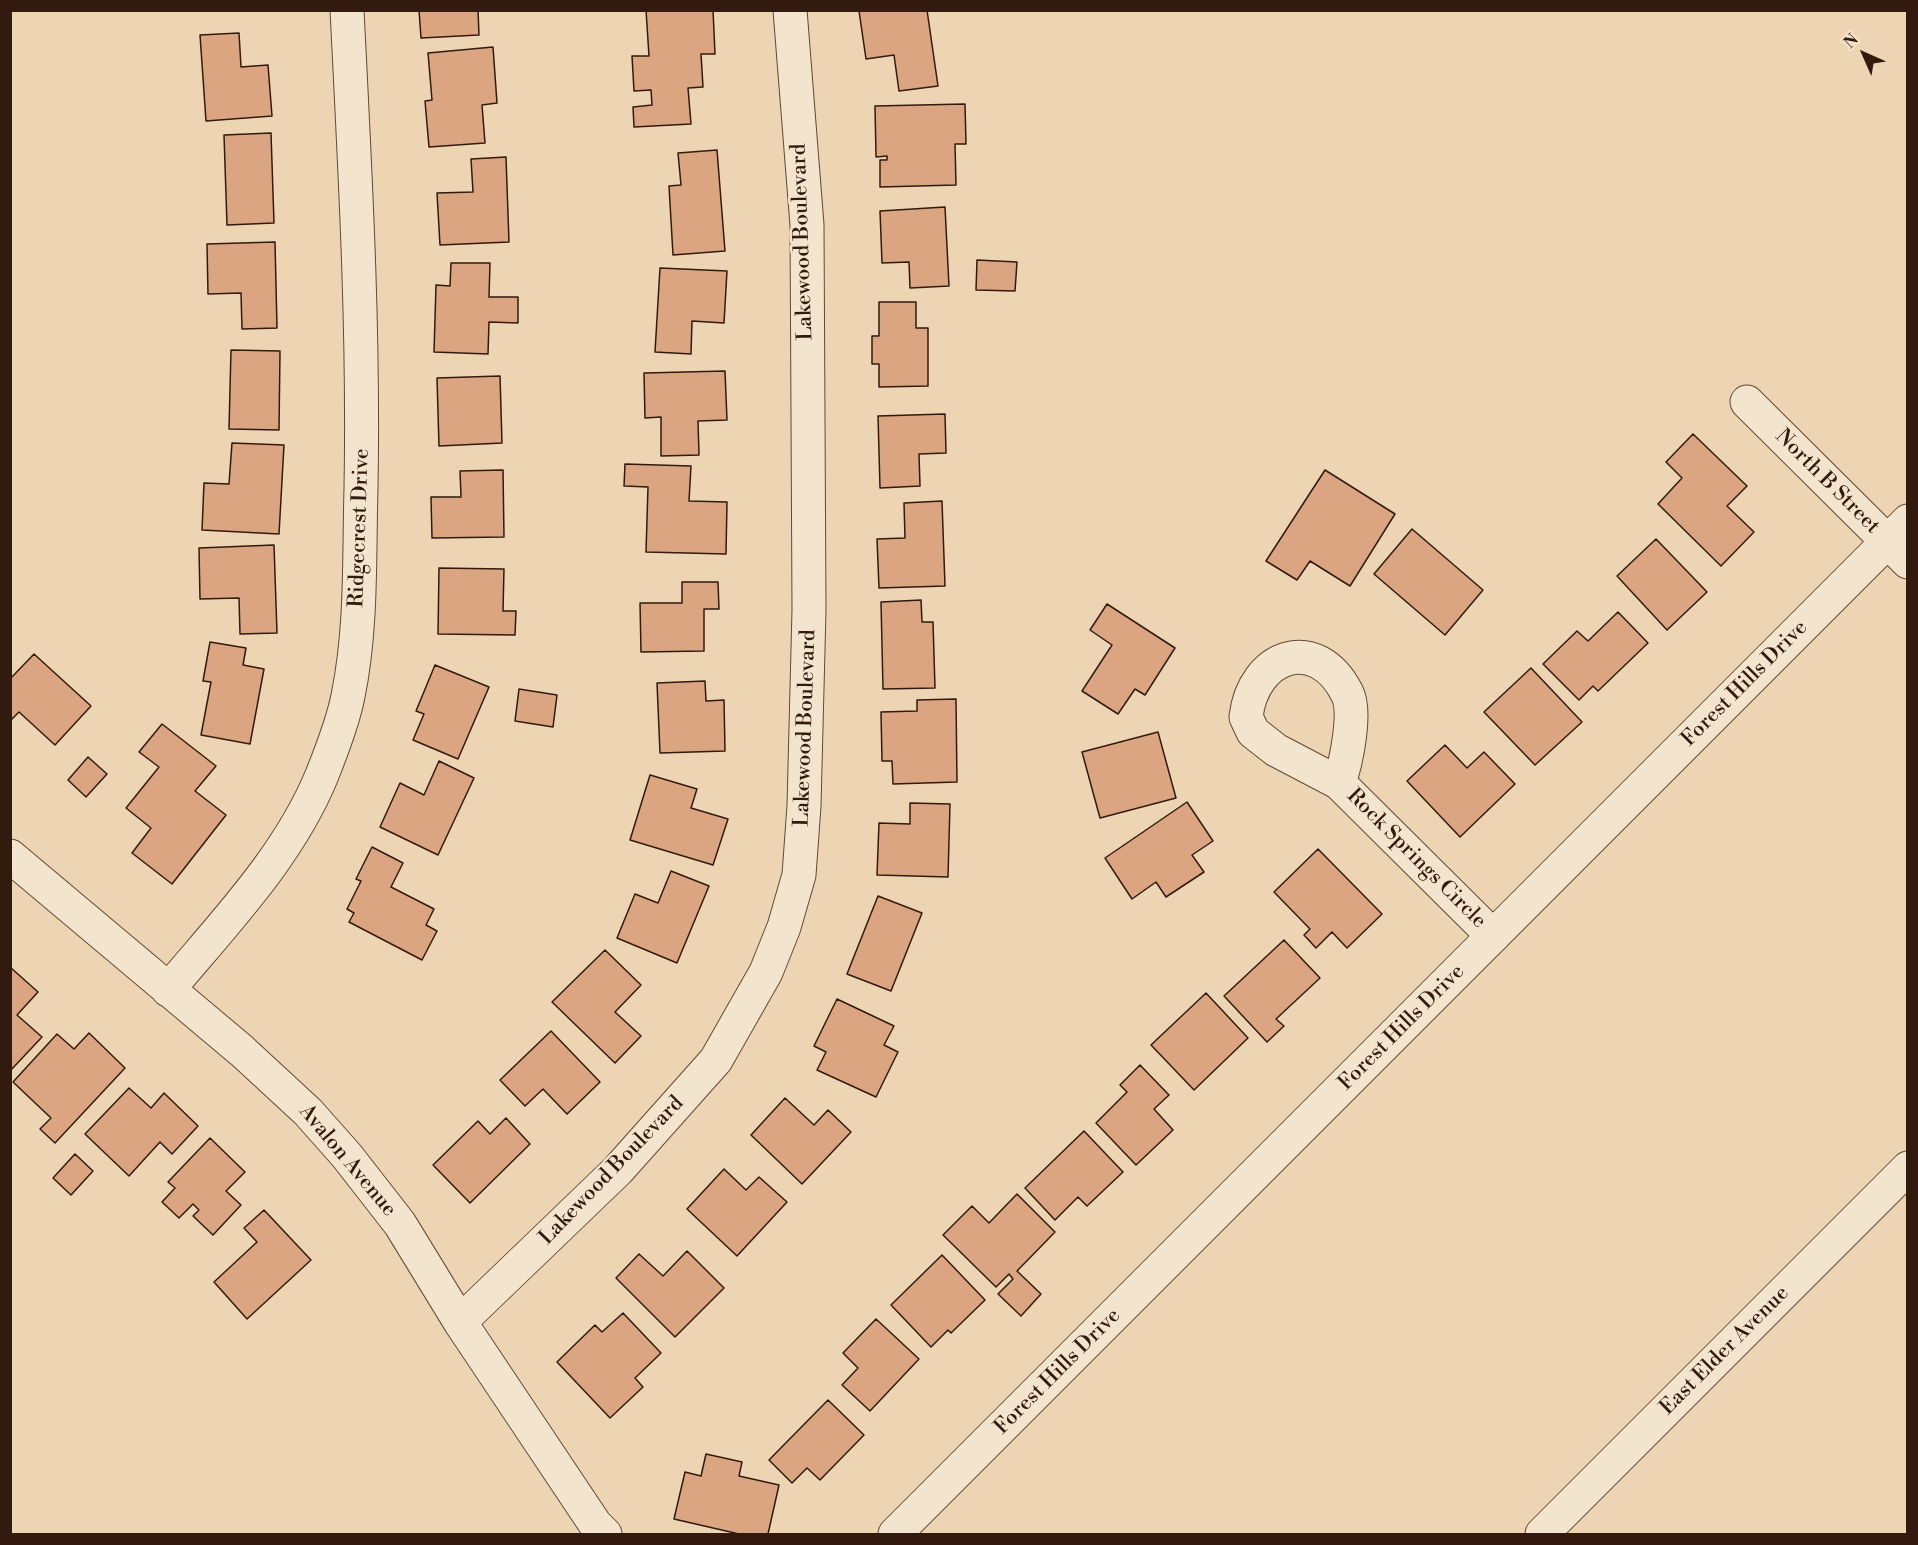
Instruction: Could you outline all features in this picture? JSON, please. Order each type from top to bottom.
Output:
[{"type":"street","name":"Ridgecrest Drive","points":[[168,990],[241,903],[289,839],[321,776],[348,698],[357,631],[362,417],[358,215],[347,10]]},
{"type":"street","name":"Lakewood Boulevard","points":[[460,1322],[618,1170],[716,1060],[766,972],[784,927],[799,875],[805,795],[809,610],[807,225],[790,10]]},
{"type":"street","name":"North B Street","points":[[1747,402],[1901,541]]},
{"type":"street","name":"Forest Hills Drive","points":[[895,1534],[1493,936],[1901,541]]},
{"type":"street","name":"Rock Springs Circle","points":[[1339,783],[1493,936]]},
{"type":"street","name":"Avalon Avenue","points":[[10,856],[242,1051],[308,1112],[347,1156],[400,1224],[460,1322],[595,1524],[604,1534]]},
{"type":"street","name":"East Elder Avenue","points":[[1542,1534],[1908,1168]]},
{"type":"building","points":[[419,10],[478,10],[479,35],[421,38]]},
{"type":"building","points":[[646,10],[713,10],[715,54],[701,54],[703,87],[688,88],[691,124],[634,127],[633,107],[652,105],[651,90],[634,91],[632,56],[649,56]]},
{"type":"building","points":[[927,10],[938,86],[899,91],[894,55],[866,59],[859,11]]},
{"type":"building","points":[[239,33],[241,67],[268,65],[272,116],[206,121],[200,35]]},
{"type":"building","points":[[493,47],[497,103],[482,105],[485,143],[429,147],[425,101],[432,100],[428,53]]},
{"type":"building","points":[[965,104],[966,144],[955,144],[956,185],[880,187],[880,160],[887,160],[887,156],[876,157],[875,106]]},
{"type":"building","points":[[271,133],[274,223],[227,225],[224,135]]},
{"type":"building","points":[[717,150],[725,251],[673,255],[669,186],[681,185],[678,153]]},
{"type":"building","points":[[506,157],[509,242],[440,245],[437,193],[473,192],[471,159]]},
{"type":"building","points":[[945,207],[949,286],[910,288],[909,262],[882,263],[880,211]]},
{"type":"building","points":[[275,242],[277,328],[242,329],[241,293],[208,294],[207,244]]},
{"type":"building","points":[[977,260],[1017,262],[1015,291],[976,290]]},
{"type":"building","points":[[451,263],[490,263],[489,297],[518,297],[518,323],[489,322],[488,354],[434,352],[436,285],[450,286]]},
{"type":"building","points":[[660,268],[727,271],[724,323],[692,321],[691,354],[655,352]]},
{"type":"building","points":[[879,302],[916,302],[916,328],[928,328],[928,386],[879,387],[879,364],[872,364],[872,336],[879,336]]},
{"type":"building","points":[[231,350],[280,351],[279,430],[229,429]]},
{"type":"building","points":[[725,371],[727,420],[698,421],[699,455],[661,456],[661,417],[645,418],[644,373]]},
{"type":"building","points":[[500,376],[502,443],[439,446],[437,378]]},
{"type":"building","points":[[945,414],[946,453],[919,454],[920,486],[880,488],[878,416]]},
{"type":"building","points":[[1693,434],[1747,486],[1727,506],[1754,532],[1721,566],[1658,504],[1682,478],[1666,462]]},
{"type":"building","points":[[232,443],[284,445],[279,534],[202,530],[204,483],[229,484]]},
{"type":"building","points":[[625,464],[691,466],[689,501],[727,502],[726,554],[646,552],[648,487],[624,486]]},
{"type":"building","points":[[503,470],[504,537],[432,538],[431,497],[461,497],[460,471]]},
{"type":"building","points":[[1325,470],[1395,514],[1350,586],[1310,561],[1297,580],[1266,561]]},
{"type":"building","points":[[942,501],[945,586],[879,588],[877,539],[905,538],[904,503]]},
{"type":"building","points":[[1412,529],[1483,590],[1445,635],[1374,574]]},
{"type":"building","points":[[1656,539],[1707,592],[1667,630],[1617,576]]},
{"type":"building","points":[[274,545],[277,633],[240,634],[239,598],[200,599],[199,548]]},
{"type":"building","points":[[439,568],[504,569],[503,611],[516,611],[515,635],[438,634]]},
{"type":"building","points":[[682,582],[718,582],[719,609],[704,609],[704,651],[641,652],[640,603],[682,603]]},
{"type":"building","points":[[921,600],[922,622],[933,622],[935,688],[883,689],[881,602]]},
{"type":"building","points":[[1107,604],[1175,648],[1145,695],[1135,689],[1118,714],[1082,691],[1112,645],[1090,630]]},
{"type":"building","points":[[1618,612],[1648,643],[1598,691],[1593,686],[1579,700],[1543,664],[1577,631],[1588,641]]},
{"type":"building","points":[[210,642],[246,648],[243,665],[264,669],[250,744],[201,735],[211,682],[203,681]]},
{"type":"building","points":[[34,654],[91,706],[55,745],[19,712],[10,721],[10,679]]},
{"type":"building","points":[[435,665],[489,687],[458,759],[413,740],[424,714],[416,711]]},
{"type":"building","points":[[1531,668],[1582,722],[1535,765],[1484,712]]},
{"type":"building","points":[[705,681],[706,701],[724,700],[725,751],[660,753],[657,683]]},
{"type":"building","points":[[519,689],[557,695],[553,727],[515,721]]},
{"type":"building","points":[[956,699],[957,782],[893,784],[892,761],[882,761],[881,712],[917,711],[917,700]]},
{"type":"building","points":[[162,724],[216,766],[195,791],[226,815],[172,884],[132,853],[151,828],[126,808],[159,767],[139,752]]},
{"type":"building","points":[[1158,732],[1176,798],[1100,818],[1082,752]]},
{"type":"building","points":[[1445,745],[1467,768],[1484,752],[1515,784],[1460,837],[1407,781]]},
{"type":"building","points":[[88,757],[107,774],[86,797],[68,780]]},
{"type":"building","points":[[439,761],[474,778],[438,855],[380,827],[400,783],[424,795]]},
{"type":"building","points":[[650,775],[697,789],[691,808],[728,819],[713,865],[630,840]]},
{"type":"building","points":[[1187,802],[1213,841],[1192,855],[1204,872],[1166,897],[1156,882],[1132,899],[1105,858]]},
{"type":"building","points":[[910,803],[950,804],[948,877],[877,875],[879,823],[910,824]]},
{"type":"building","points":[[372,847],[403,863],[391,887],[434,909],[426,925],[437,931],[422,960],[349,922],[354,913],[347,909],[361,881],[356,879]]},
{"type":"building","points":[[1318,849],[1382,914],[1347,948],[1332,932],[1316,948],[1304,935],[1310,929],[1274,892]]},
{"type":"building","points":[[671,871],[709,886],[677,963],[617,938],[635,894],[658,903]]},
{"type":"building","points":[[878,896],[922,913],[891,991],[847,974]]},
{"type":"building","points":[[1284,940],[1320,978],[1276,1019],[1284,1026],[1267,1042],[1224,996]]},
{"type":"building","points":[[605,950],[641,985],[615,1012],[641,1036],[615,1063],[552,1002]]},
{"type":"building","points":[[10,967],[38,992],[17,1015],[42,1037],[10,1071]]},
{"type":"building","points":[[1206,993],[1248,1038],[1194,1090],[1151,1045]]},
{"type":"building","points":[[837,999],[894,1026],[884,1045],[898,1052],[876,1097],[817,1070],[826,1052],[814,1046]]},
{"type":"building","points":[[551,1031],[600,1082],[567,1114],[543,1089],[525,1106],[500,1080]]},
{"type":"building","points":[[89,1033],[125,1068],[55,1143],[40,1129],[51,1118],[13,1082],[57,1034],[74,1049]]},
{"type":"building","points":[[1140,1065],[1169,1095],[1154,1109],[1173,1130],[1136,1165],[1096,1123],[1127,1092],[1120,1085]]},
{"type":"building","points":[[129,1088],[151,1108],[164,1093],[198,1126],[172,1154],[160,1142],[129,1176],[85,1134]]},
{"type":"building","points":[[785,1098],[814,1125],[828,1110],[851,1132],[802,1184],[751,1135]]},
{"type":"building","points":[[506,1118],[530,1144],[470,1203],[433,1165],[478,1121],[490,1134]]},
{"type":"building","points":[[1084,1131],[1123,1172],[1087,1206],[1078,1197],[1055,1220],[1025,1188]]},
{"type":"building","points":[[210,1138],[245,1172],[226,1191],[241,1205],[213,1235],[193,1216],[199,1210],[193,1204],[179,1218],[162,1202],[175,1188],[168,1182]]},
{"type":"building","points":[[75,1154],[93,1171],[71,1195],[53,1178]]},
{"type":"building","points":[[724,1169],[746,1190],[759,1177],[787,1202],[737,1256],[687,1209]]},
{"type":"building","points":[[1017,1194],[1055,1232],[1017,1271],[1041,1294],[1021,1316],[998,1294],[1013,1279],[1009,1274],[996,1287],[943,1235],[972,1206],[989,1223]]},
{"type":"building","points":[[264,1210],[311,1260],[247,1319],[214,1282],[257,1242],[244,1228]]},
{"type":"building","points":[[687,1251],[724,1288],[675,1337],[616,1278],[639,1254],[663,1276]]},
{"type":"building","points":[[942,1255],[985,1300],[951,1333],[948,1330],[931,1347],[891,1305]]},
{"type":"building","points":[[623,1313],[661,1353],[635,1378],[643,1387],[610,1418],[557,1362],[595,1325],[602,1332]]},
{"type":"building","points":[[876,1319],[919,1359],[870,1411],[842,1385],[858,1368],[843,1353]]},
{"type":"building","points":[[828,1400],[864,1435],[820,1480],[807,1468],[792,1483],[769,1460]]},
{"type":"building","points":[[706,1454],[742,1462],[739,1476],[779,1485],[768,1534],[739,1534],[674,1519],[685,1472],[701,1476]]}]
